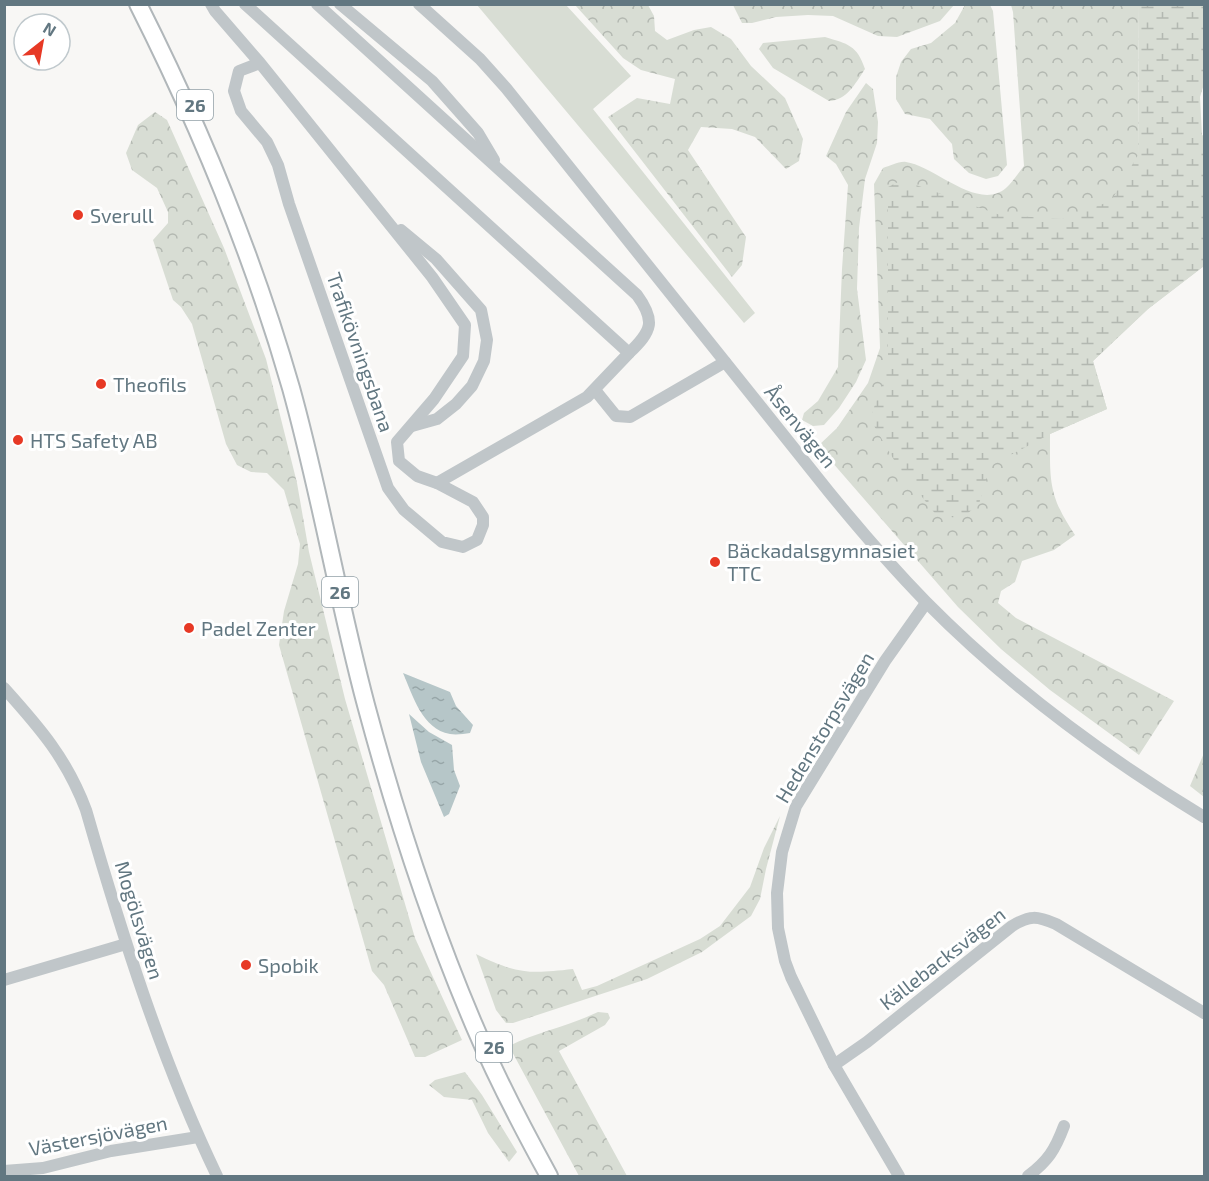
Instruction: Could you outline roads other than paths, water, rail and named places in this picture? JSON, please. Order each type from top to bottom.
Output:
[{"type":"highway","name":"26","points":[[138,4],[183,97],[226,198],[291,389],[365,704],[400,824],[474,1025],[522,1127],[549,1176]]},
{"type":"highway","name":"26","points":[[147,4],[207,134],[232,194],[267,291],[315,452],[390,761],[439,913],[500,1060],[558,1176]]},
{"type":"street","name":"Trafikövningsbana","points":[[211,4],[260,63],[432,277],[465,325],[463,356],[434,399],[397,442],[399,461],[417,476],[437,483],[473,502],[483,517],[483,525],[477,540],[463,547],[442,542],[404,510],[388,488],[289,204],[278,165],[267,142],[241,111],[234,91],[239,72],[260,63]]},
{"type":"street","points":[[317,4],[637,295],[648,309],[650,324],[643,340],[588,397],[437,483]]},
{"type":"street","points":[[340,4],[432,81],[478,133],[498,169]]},
{"type":"street","name":"Åsenvägen","points":[[419,4],[466,45],[506,88],[874,546],[926,603],[995,666],[1050,711],[1108,754],[1204,817]]},
{"type":"street","points":[[247,5],[629,353]]},
{"type":"street","name":"Trafikövningsbana","points":[[381,213],[436,259],[481,310],[487,340],[484,361],[472,386],[456,404],[437,419],[410,426]]},
{"type":"street","points":[[595,390],[616,416],[630,417],[725,362]]},
{"type":"street","name":"Hedenstorpsvägen","points":[[899,1176],[834,1065],[798,992],[783,951],[778,928],[777,893],[782,852],[796,806],[885,661],[926,603]]},
{"type":"street","name":"Mogölsvägen","points":[[4,688],[50,742],[76,782],[141,988],[198,1137],[217,1176]]},
{"type":"street","name":"Källebacksvägen","points":[[834,1065],[867,1042],[1012,926],[1023,920],[1039,917],[1056,924],[1204,1013]]},
{"type":"street","points":[[4,980],[126,944]]},
{"type":"street","points":[[1028,1176],[1044,1164],[1050,1156],[1064,1126]]},
{"type":"street","name":"Västersjövägen","points":[[4,1171],[43,1168],[111,1151],[198,1137]]},
{"type":"water","points":[[403,673],[450,692],[456,706],[473,725],[470,733],[450,734],[432,726],[425,719],[415,701]]},
{"type":"water","points":[[409,714],[429,732],[452,745],[454,770],[460,786],[449,814],[444,817],[421,762]]},
{"type":"place","name":"Sverull","points":[[78,215]]},
{"type":"place","name":"Theofils","points":[[101,384]]},
{"type":"place","name":"HTS Safety AB","points":[[18,440]]},
{"type":"place","name":"Bäckadalsgymnasiet TTC","points":[[715,562]]},
{"type":"place","name":"Padel Zenter","points":[[189,628]]},
{"type":"place","name":"Spobik","points":[[246,965]]}]
